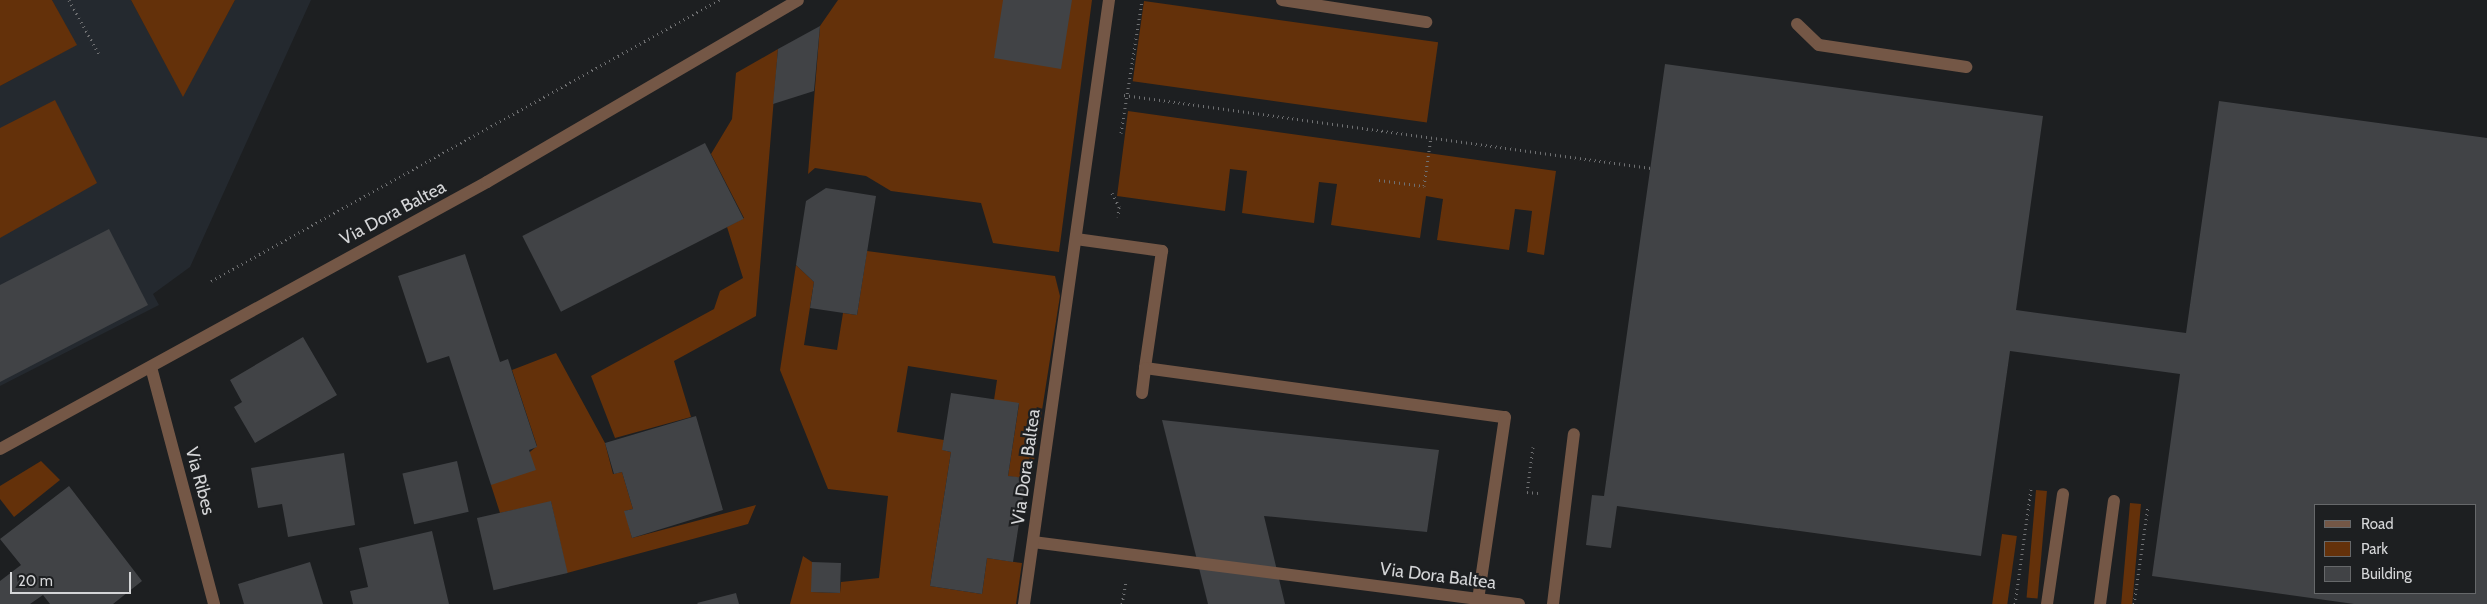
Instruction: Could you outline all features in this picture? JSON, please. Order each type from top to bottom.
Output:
[{"type":"street","name":"Via Dora Baltea","points":[[0,449],[590,123],[798,0]]},
{"type":"street","name":"Via Dora Baltea","points":[[1109,0],[1033,542],[1519,604]]},
{"type":"street","points":[[1282,0],[1426,22]]},
{"type":"street","points":[[1797,24],[1819,45],[1966,67]]},
{"type":"street","points":[[1076,239],[1162,250],[1142,393]]},
{"type":"street","name":"Via Ribes","points":[[151,367],[214,604]]},
{"type":"street","points":[[1145,368],[1505,417],[1478,599]]},
{"type":"street","points":[[1553,604],[1574,434]]},
{"type":"street","points":[[2047,604],[2063,494]]},
{"type":"street","points":[[2100,604],[2114,501]]},
{"type":"street","points":[[1024,604],[1033,542]]},
{"type":"path","points":[[69,0],[100,56]]},
{"type":"path","points":[[211,281],[719,0]]},
{"type":"path","points":[[1120,141],[1142,0]]},
{"type":"path","points":[[1097,92],[1650,168]]},
{"type":"path","points":[[1379,180],[1424,186],[1431,137]]},
{"type":"path","points":[[1113,186],[1112,195],[1119,207],[1114,244]]},
{"type":"path","points":[[2014,604],[2031,489]]},
{"type":"path","points":[[2134,604],[2148,506]]},
{"type":"shaded area","points":[[52,0],[131,0],[183,96],[235,0],[311,0],[190,267],[153,294],[159,305],[0,386],[0,86],[76,45]]},
{"type":"green space","points":[[0,0],[52,0],[77,45],[0,86]]},
{"type":"green space","points":[[131,0],[235,0],[183,97]]},
{"type":"green space","points":[[838,0],[1092,0],[1059,252],[993,243],[981,203],[891,191],[866,176],[815,168],[808,174],[820,26]]},
{"type":"green space","points":[[1144,1],[1438,42],[1427,123],[1133,81]]},
{"type":"green space","points":[[778,49],[756,316],[674,361],[691,417],[615,438],[591,376],[714,309],[720,291],[743,278],[727,227],[744,218],[711,154],[732,119],[736,73]]},
{"type":"green space","points":[[55,100],[97,183],[0,238],[0,128]]},
{"type":"green space","points":[[1128,111],[1556,171],[1544,255],[1527,252],[1532,211],[1515,209],[1509,250],[1437,240],[1443,199],[1426,196],[1420,238],[1331,225],[1337,184],[1319,182],[1314,223],[1242,213],[1247,171],[1230,169],[1225,211],[1117,196]]},
{"type":"green space","points":[[867,251],[1055,276],[1060,296],[1031,480],[1008,476],[1019,404],[994,400],[997,380],[908,366],[897,432],[944,440],[943,450],[951,452],[930,586],[982,594],[987,558],[1022,563],[1016,604],[790,604],[803,556],[812,562],[812,592],[840,593],[841,582],[879,578],[888,496],[828,489],[780,370],[796,265],[814,282],[804,345],[837,350],[843,313],[857,315]]},
{"type":"green space","points":[[556,353],[605,443],[613,474],[622,472],[633,509],[625,511],[632,538],[756,505],[748,524],[567,573],[551,502],[500,513],[491,485],[537,446],[512,370]]},
{"type":"green space","points":[[41,461],[60,480],[14,517],[0,499],[0,486]]},
{"type":"green space","points":[[2036,490],[2047,491],[2038,599],[2027,598]]},
{"type":"green space","points":[[2130,503],[2141,504],[2132,604],[2121,604]]},
{"type":"green space","points":[[2002,534],[2017,536],[2007,604],[1992,604]]},
{"type":"building","points":[[1003,0],[1072,0],[1061,69],[994,58]]},
{"type":"building","points":[[820,26],[814,91],[773,104],[778,49]]},
{"type":"building","points":[[1665,64],[2043,116],[2016,310],[2186,333],[2219,101],[2487,138],[2487,604],[2354,604],[2152,576],[2180,374],[2010,351],[1981,556],[1617,506],[1611,548],[1586,545],[1592,495],[1604,496]]},
{"type":"building","points":[[705,143],[744,219],[561,312],[522,236]]},
{"type":"building","points":[[826,188],[876,196],[857,315],[810,308],[814,282],[796,265],[806,201]]},
{"type":"building","points":[[109,229],[148,305],[0,382],[0,285]]},
{"type":"building","points":[[465,254],[500,362],[508,359],[537,447],[529,450],[536,470],[491,485],[449,356],[427,363],[398,276]]},
{"type":"building","points":[[303,337],[337,395],[255,443],[234,407],[242,402],[230,380]]},
{"type":"building","points":[[951,393],[1019,403],[1008,476],[1026,478],[1013,562],[987,558],[982,594],[930,586],[951,452],[942,450]]},
{"type":"building","points":[[696,416],[723,510],[632,538],[624,511],[633,509],[622,472],[614,474],[605,443]]},
{"type":"building","points":[[1162,420],[1439,450],[1427,532],[1264,516],[1285,604],[1208,604]]},
{"type":"building","points":[[344,453],[355,525],[288,537],[282,504],[258,508],[251,468]]},
{"type":"building","points":[[457,461],[469,512],[414,524],[402,474]]},
{"type":"building","points":[[69,486],[142,581],[113,604],[50,604],[43,595],[30,604],[0,604],[0,581],[21,565],[0,539]]},
{"type":"building","points":[[551,501],[568,573],[494,590],[477,518]]},
{"type":"building","points":[[432,531],[449,604],[353,604],[350,591],[368,587],[359,548]]},
{"type":"building","points":[[310,562],[323,604],[244,604],[238,584]]},
{"type":"building","points":[[812,562],[841,563],[840,593],[811,592]]},
{"type":"building","points":[[736,593],[739,604],[697,603]]}]
